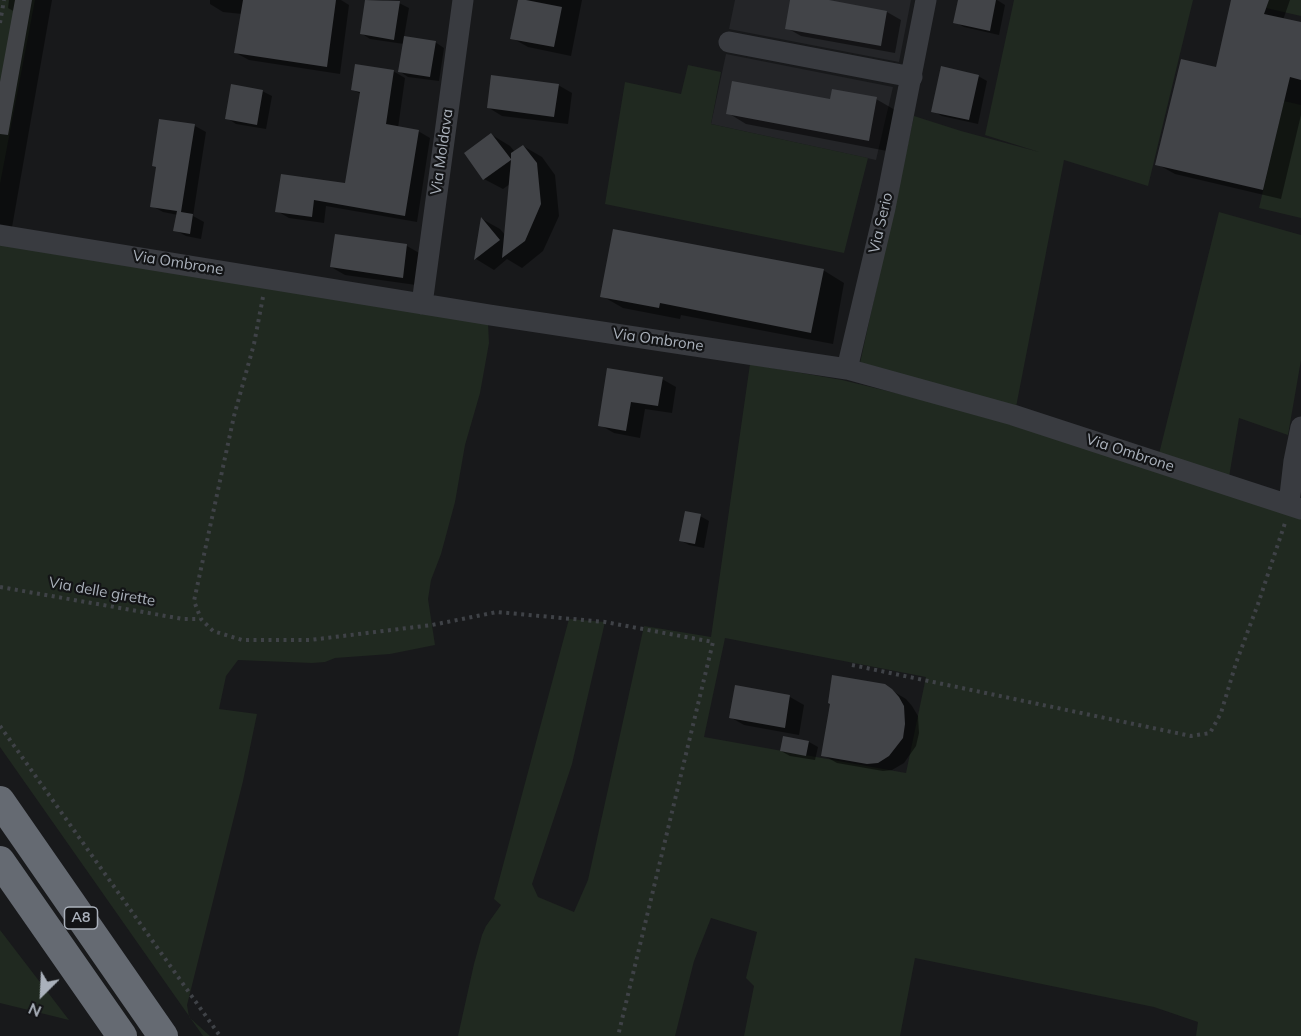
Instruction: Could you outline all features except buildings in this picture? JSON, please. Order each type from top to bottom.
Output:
[{"type":"highway","name":"A8","points":[[0,801],[163,1036]]},
{"type":"highway","name":"A8","points":[[0,861],[122,1036]]},
{"type":"street","name":"Via Moldava","points":[[422,304],[463,0]]},
{"type":"street","name":"Via Serio","points":[[847,369],[885,208],[926,0]]},
{"type":"street","points":[[729,42],[912,77]]},
{"type":"street","name":"Via Ombrone","points":[[0,235],[422,304],[847,369],[1013,415],[1295,507]]},
{"type":"street","points":[[1295,507],[1293,467],[1301,427]]},
{"type":"path","points":[[0,22],[4,0]]},
{"type":"path","points":[[267,278],[254,344],[234,416],[194,601],[201,619],[213,631],[242,640],[310,640],[432,625],[497,612],[605,622],[713,642],[618,1036]]},
{"type":"path","points":[[852,665],[1191,735],[1210,733],[1221,713],[1288,513],[1295,507]]},
{"type":"path","name":"Via delle girette","points":[[0,586],[183,620],[201,619]]},
{"type":"path","points":[[0,726],[220,1036]]},
{"type":"shaded area","points":[[0,0],[35,0],[0,184]]},
{"type":"shaded area","points":[[735,0],[911,0],[899,62],[729,29]]},
{"type":"shaded area","points":[[1014,0],[1193,0],[1148,186],[1064,160],[1016,407],[860,363],[914,116],[1039,152],[985,135]]},
{"type":"shaded area","points":[[1269,0],[1301,0],[1301,16],[1266,8]]},
{"type":"shaded area","points":[[726,54],[893,87],[876,160],[711,124]]},
{"type":"shaded area","points":[[688,65],[721,72],[711,124],[868,158],[844,253],[605,204],[625,82],[681,94]]},
{"type":"shaded area","points":[[1284,101],[1301,105],[1301,218],[1259,208]]},
{"type":"shaded area","points":[[1219,212],[1301,235],[1301,360],[1288,435],[1239,418],[1229,477],[1159,454]]},
{"type":"shaded area","points":[[0,240],[488,323],[489,343],[480,393],[465,445],[455,502],[441,554],[431,580],[428,599],[435,645],[390,654],[335,658],[312,663],[238,660],[226,676],[219,709],[257,714],[243,781],[187,1005],[189,1016],[0,747]]},
{"type":"shaded area","points":[[750,364],[842,380],[1011,421],[1301,519],[1301,1036],[1196,1036],[1198,1022],[1154,1007],[915,958],[900,1036],[744,1036],[754,986],[746,978],[757,932],[711,918],[694,961],[675,1036],[458,1036],[482,935],[501,905],[494,899],[569,619],[605,622],[572,764],[532,884],[538,897],[574,912],[588,880],[644,626],[711,637]],"holes":[[[725,638],[926,677],[906,773],[704,737]]]},
{"type":"shaded area","points":[[0,930],[69,1020],[0,1003]]},
{"type":"shaded area","points":[[191,1019],[210,1036],[203,1036]]}]
